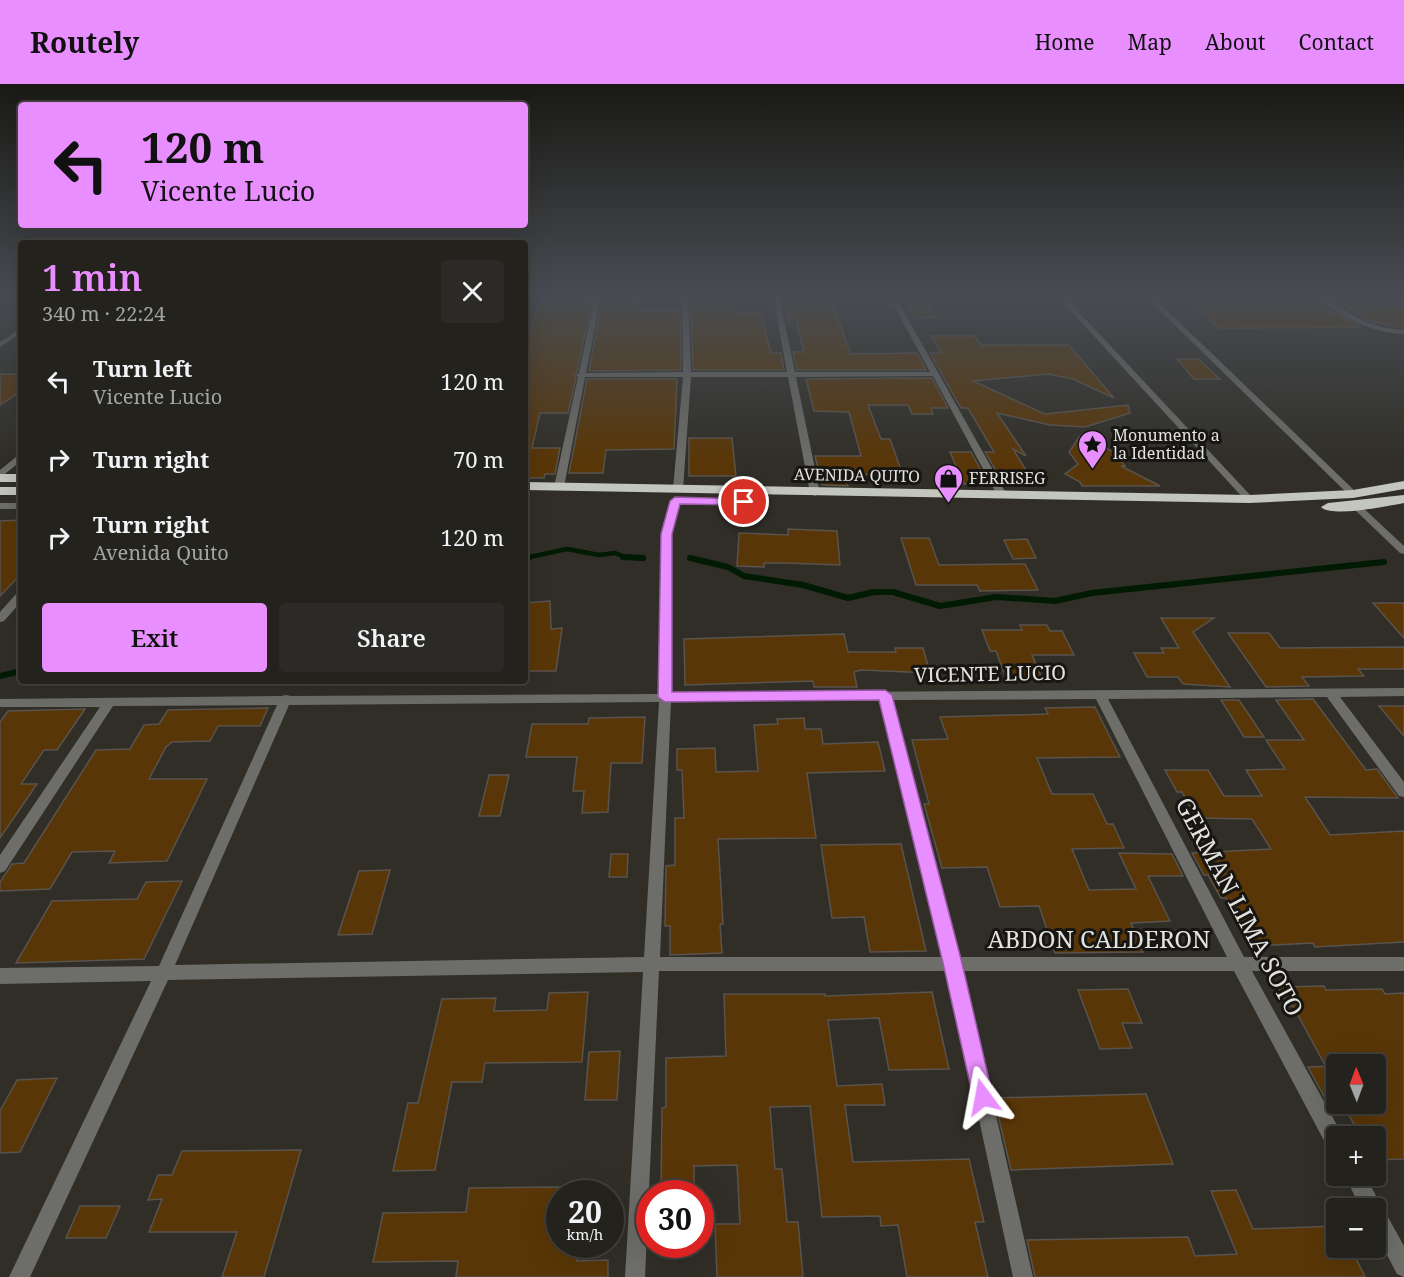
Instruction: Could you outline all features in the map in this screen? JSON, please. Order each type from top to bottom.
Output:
[{"type":"highway","points":[[0,476],[18,478]]},
{"type":"highway","name":"AVENIDA QUITO","points":[[528,486],[676,495],[1226,510],[1355,500],[1404,485]]},
{"type":"highway","points":[[0,490],[18,491]]},
{"type":"highway","name":"AVENIDA QUITO","points":[[528,497],[815,493],[1404,499]]},
{"type":"street","points":[[559,487],[585,352]]},
{"type":"street","points":[[635,1277],[665,697],[667,534],[676,495],[687,376],[686,352]]},
{"type":"street","points":[[788,352],[815,493]]},
{"type":"street","points":[[921,352],[1002,495]]},
{"type":"street","points":[[1112,352],[1249,499]]},
{"type":"street","points":[[1204,352],[1404,551]]},
{"type":"street","points":[[580,375],[932,374]]},
{"type":"street","points":[[0,476],[18,459]]},
{"type":"street","points":[[0,506],[18,506]]},
{"type":"street","points":[[0,619],[18,598]]},
{"type":"street","name":"VICENTE LUCIO","points":[[0,703],[1404,692]]},
{"type":"street","name":"GERMAN LIMA SOTO","points":[[1098,693],[1239,964],[1327,1126]]},
{"type":"street","points":[[1331,693],[1404,792]]},
{"type":"street","points":[[885,695],[952,963],[1023,1277]]},
{"type":"street","points":[[19,1277],[163,974],[285,699]]},
{"type":"street","points":[[0,867],[109,702]]},
{"type":"street","name":"ABDON CALDERON","points":[[0,976],[650,964],[1404,964]]},
{"type":"street","points":[[1386,1234],[1404,1267]]},
{"type":"building","points":[[528,352],[581,352],[577,372],[574,375],[576,378],[568,413],[540,413],[532,448],[560,448],[555,474],[545,474],[544,478],[528,478]]},
{"type":"building","points":[[593,352],[681,352],[681,370],[589,371]]},
{"type":"building","points":[[692,352],[781,353],[784,370],[693,370]]},
{"type":"building","points":[[793,352],[917,353],[926,370],[797,370]]},
{"type":"building","points":[[1075,352],[1114,398],[1073,379],[1048,374],[973,381],[1045,414],[1128,405],[1130,413],[1085,427],[1050,425],[997,413],[1026,456],[1013,449],[1029,475],[999,476],[985,452],[994,452],[968,408],[961,408],[930,353]]},
{"type":"building","points":[[1177,359],[1198,359],[1220,379],[1194,379]]},
{"type":"building","points":[[0,374],[18,374],[18,393],[0,405]]},
{"type":"building","points":[[932,378],[948,408],[931,408],[933,414],[912,414],[908,405],[868,405],[881,439],[890,439],[901,470],[878,470],[879,474],[844,475],[848,486],[822,485],[815,456],[861,456],[849,412],[814,411],[806,379]]},
{"type":"building","points":[[587,379],[677,379],[674,449],[606,450],[603,473],[569,473]]},
{"type":"building","points":[[1080,436],[1114,452],[1125,466],[1121,466],[1160,486],[1082,486],[1080,482],[1065,474],[1078,464],[1069,452]]},
{"type":"building","points":[[689,438],[732,438],[736,476],[689,476]]},
{"type":"building","points":[[950,452],[971,452],[984,476],[979,476],[983,484],[964,484]]},
{"type":"building","points":[[18,520],[18,577],[0,596],[0,521]]},
{"type":"building","points":[[788,529],[837,531],[840,565],[764,563],[764,567],[737,566],[739,533],[788,535]]},
{"type":"building","points":[[901,538],[929,538],[939,565],[1025,564],[1038,590],[980,591],[977,585],[916,585]]},
{"type":"building","points":[[1027,539],[1036,558],[1013,559],[1004,540]]},
{"type":"building","points":[[550,601],[551,629],[562,628],[556,671],[528,671],[528,603]]},
{"type":"building","points":[[1373,603],[1404,603],[1404,638]]},
{"type":"building","points":[[1161,618],[1214,618],[1193,632],[1230,687],[1183,684],[1178,677],[1147,677],[1134,653],[1164,653],[1161,648],[1179,648]]},
{"type":"building","points":[[1020,625],[1047,625],[1050,631],[1062,631],[1074,655],[1032,655],[1042,678],[1006,678],[996,651],[990,651],[982,630],[1022,630]]},
{"type":"building","points":[[1228,633],[1269,633],[1280,648],[1404,647],[1404,669],[1358,669],[1364,676],[1302,677],[1309,686],[1266,687]]},
{"type":"building","points":[[844,634],[848,652],[896,652],[895,648],[923,648],[930,673],[861,670],[854,672],[857,687],[814,687],[813,681],[685,685],[684,639]]},
{"type":"building","points":[[1313,699],[1366,770],[1377,769],[1398,798],[1305,797],[1330,835],[1404,831],[1404,942],[1315,947],[1313,943],[1253,946],[1226,898],[1221,898],[1208,875],[1204,875],[1192,853],[1271,849],[1252,819],[1196,818],[1182,792],[1177,792],[1165,770],[1208,770],[1224,796],[1262,796],[1246,770],[1285,769],[1266,740],[1304,740],[1276,700]]},
{"type":"building","points":[[1221,700],[1239,700],[1264,737],[1244,737]]},
{"type":"building","points":[[1379,706],[1404,706],[1404,736]]},
{"type":"building","points":[[1095,707],[1120,757],[1037,758],[1052,794],[1093,794],[1107,824],[1113,824],[1124,848],[1072,849],[1089,890],[1136,889],[1119,853],[1172,854],[1183,876],[1148,876],[1170,921],[1131,923],[1143,952],[1055,953],[1039,906],[1000,907],[987,867],[942,868],[924,804],[929,804],[912,740],[948,739],[940,717],[1048,714],[1045,708]]},
{"type":"building","points":[[268,708],[260,726],[218,726],[210,741],[172,742],[166,747],[149,779],[207,779],[167,861],[109,863],[115,851],[72,852],[50,889],[0,891],[0,882],[12,864],[24,863],[96,750],[130,749],[144,725],[159,724],[168,710]]},
{"type":"building","points":[[85,709],[57,750],[44,750],[21,784],[37,784],[0,838],[0,722],[8,711]]},
{"type":"building","points":[[645,717],[642,763],[611,763],[608,812],[582,813],[584,791],[573,791],[577,757],[526,757],[532,724],[588,724],[589,718]]},
{"type":"building","points":[[804,718],[805,729],[821,729],[823,744],[878,742],[885,771],[807,773],[816,838],[718,839],[723,924],[720,924],[722,953],[670,955],[670,926],[665,926],[666,866],[675,865],[675,818],[684,818],[682,770],[677,770],[677,749],[715,748],[716,772],[758,771],[754,725],[778,724],[777,719]]},
{"type":"building","points":[[489,775],[509,775],[500,816],[479,816]]},
{"type":"building","points":[[901,844],[926,951],[870,952],[864,917],[832,918],[821,845]]},
{"type":"building","points":[[611,854],[628,854],[627,877],[609,877]]},
{"type":"building","points":[[390,870],[372,934],[338,935],[359,871]]},
{"type":"building","points":[[182,881],[144,959],[16,963],[52,901],[137,899],[146,882]]},
{"type":"building","points":[[1324,986],[1326,990],[1382,989],[1385,994],[1404,993],[1404,1159],[1386,1160],[1386,1126],[1355,1126],[1348,1114],[1386,1114],[1386,1054],[1326,1054],[1325,1065],[1293,1006],[1289,1006],[1278,987]]},
{"type":"building","points":[[1128,989],[1142,1023],[1122,1023],[1132,1048],[1100,1049],[1078,990]]},
{"type":"building","points":[[588,992],[582,1062],[485,1063],[482,1082],[452,1082],[435,1170],[393,1171],[408,1103],[418,1103],[442,999],[496,998],[494,1011],[547,1010],[549,993]]},
{"type":"building","points":[[932,992],[949,1069],[889,1070],[879,1018],[828,1020],[837,1086],[882,1084],[885,1105],[845,1105],[853,1162],[969,1159],[984,1222],[975,1222],[988,1277],[907,1277],[898,1225],[881,1226],[880,1216],[822,1217],[810,1106],[770,1107],[775,1169],[782,1169],[787,1222],[798,1222],[803,1277],[717,1277],[715,1224],[740,1224],[737,1165],[694,1166],[694,1180],[661,1180],[662,1108],[666,1107],[666,1058],[726,1056],[724,994],[825,994],[825,996]]},
{"type":"building","points":[[620,1051],[617,1100],[585,1100],[589,1052]]},
{"type":"building","points":[[1326,1066],[1326,1098],[1325,1098],[1308,1067]]},
{"type":"building","points":[[57,1078],[20,1152],[0,1153],[0,1111],[17,1080]]},
{"type":"building","points":[[1146,1094],[1173,1164],[1011,1170],[994,1098]]},
{"type":"building","points":[[301,1150],[264,1277],[222,1277],[237,1232],[149,1232],[162,1199],[148,1200],[158,1175],[172,1175],[182,1151]]},
{"type":"building","points":[[546,1187],[546,1258],[577,1258],[577,1261],[608,1260],[608,1277],[456,1277],[458,1261],[373,1262],[383,1213],[466,1212],[469,1188]]},
{"type":"building","points":[[1236,1190],[1253,1229],[1326,1226],[1326,1258],[1356,1258],[1365,1277],[1035,1277],[1027,1240],[1188,1237],[1195,1256],[1237,1254],[1211,1191]]},
{"type":"building","points":[[80,1206],[120,1206],[106,1238],[66,1238]]},
{"type":"waterway","points":[[528,557],[567,549],[599,555],[615,553],[625,557]]},
{"type":"waterway","points":[[625,557],[643,558],[637,558]]},
{"type":"waterway","points":[[690,558],[728,567],[744,576],[803,585],[848,598],[874,592],[893,592],[940,606],[996,597],[1055,601],[1092,593],[1384,562]]},
{"type":"waterway","points":[[0,676],[18,672]]},
{"type":"place","name":"Monumento a la Identidad","points":[[1092,470]]},
{"type":"place","name":"FERRISEG","points":[[948,504]]},
{"type":"route","points":[[744,502],[675,501],[667,534],[665,697],[885,695],[983,1097]]}]
